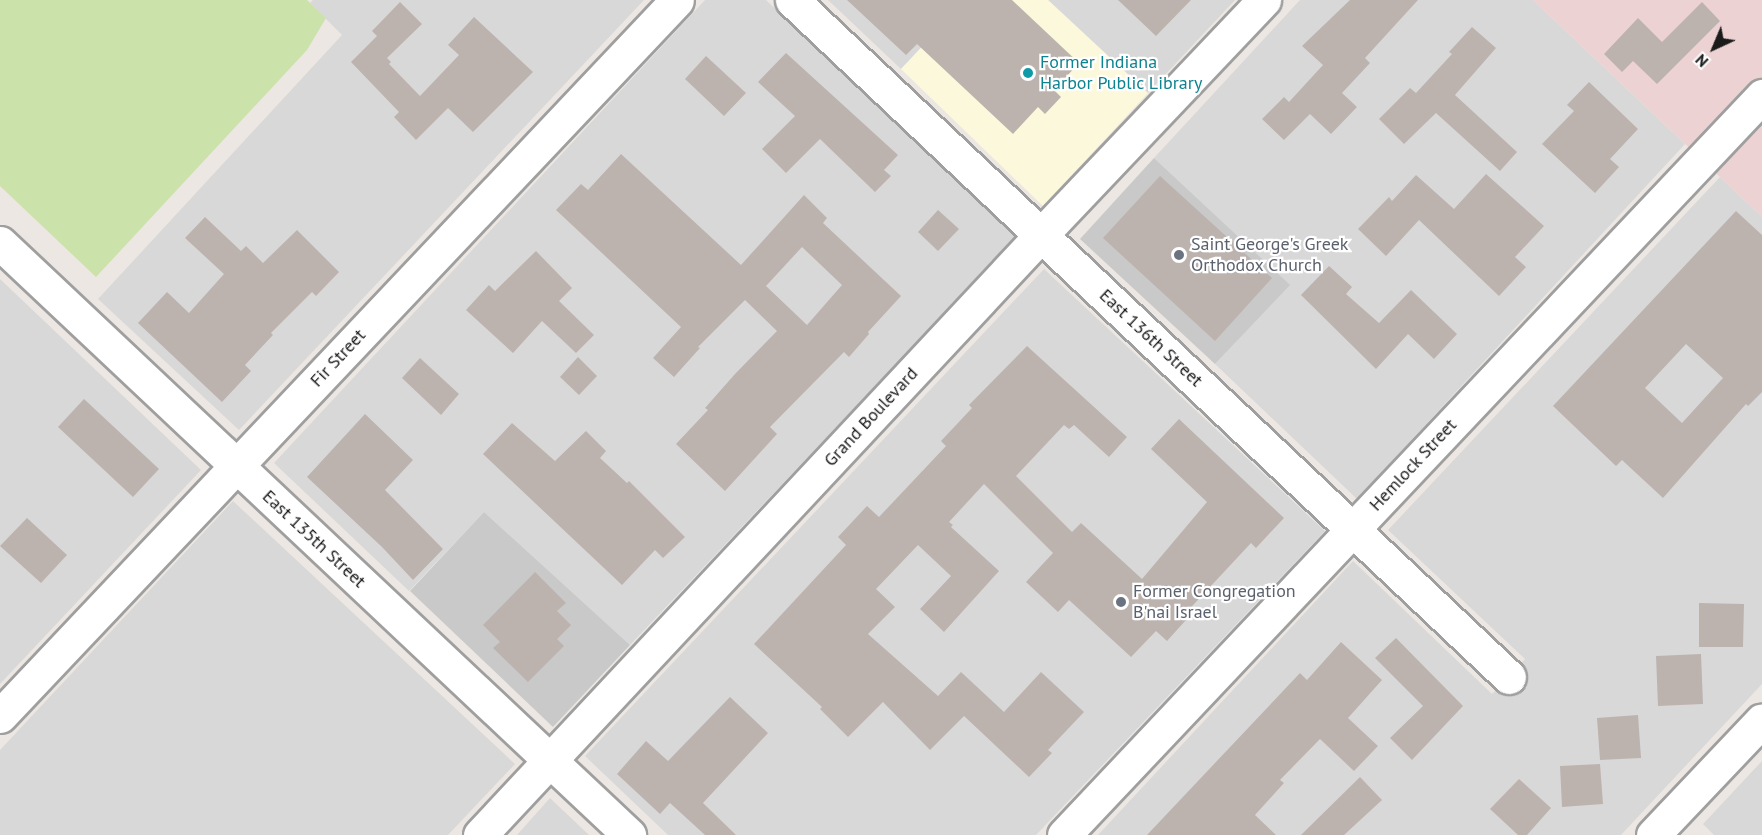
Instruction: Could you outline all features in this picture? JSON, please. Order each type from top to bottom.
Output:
[{"type":"street","name":"Fir Street","points":[[0,717],[677,0]]},
{"type":"street","name":"East 136th Street","points":[[792,0],[1509,677]]},
{"type":"street","name":"Grand Boulevard","points":[[480,835],[1264,0]]},
{"type":"street","name":"Hemlock Street","points":[[1064,835],[1762,96]]},
{"type":"street","name":"East 135th Street","points":[[0,243],[629,835]]},
{"type":"street","points":[[1667,831],[1762,720]]},
{"type":"shaded area","points":[[313,0],[644,0],[239,430],[98,299],[342,35],[310,3]]},
{"type":"shaded area","points":[[705,0],[766,0],[1016,237],[630,645],[484,512],[409,591],[274,463]]},
{"type":"shaded area","points":[[828,0],[966,0],[901,69]]},
{"type":"shaded area","points":[[966,0],[1048,0],[1148,93],[1043,206],[901,69]]},
{"type":"shaded area","points":[[1048,0],[1235,0],[1148,93]]},
{"type":"shaded area","points":[[1300,0],[1533,0],[1685,144],[1357,499],[1215,364],[1289,285],[1154,158]]},
{"type":"shaded area","points":[[1533,0],[1762,0],[1762,217],[1720,177]]},
{"type":"shaded area","points":[[1154,158],[1290,285],[1215,364],[1080,239]]},
{"type":"shaded area","points":[[1720,177],[1762,217],[1762,684],[1621,835],[1098,835],[1353,561],[1492,694],[1525,659],[1388,530]]},
{"type":"shaded area","points":[[1044,269],[1325,531],[1036,835],[668,835],[585,756]]},
{"type":"shaded area","points":[[0,279],[201,470],[0,684]]},
{"type":"shaded area","points":[[233,501],[515,764],[448,835],[0,835],[0,750]]},
{"type":"shaded area","points":[[484,512],[630,645],[553,727],[410,591]]},
{"type":"shaded area","points":[[1762,761],[1762,835],[1714,835],[1703,824]]},
{"type":"shaded area","points":[[550,798],[589,835],[517,835]]},
{"type":"green space","points":[[0,0],[307,0],[326,18],[307,50],[96,277],[0,186]]},
{"type":"building","name":"Former Indiana Harbor Public Library","points":[[847,0],[1012,0],[1079,63],[1054,90],[1061,97],[1045,114],[1038,107],[1013,134],[917,44],[906,55]]},
{"type":"building","points":[[1118,0],[1191,0],[1156,36]]},
{"type":"building","points":[[1350,0],[1418,0],[1365,58],[1370,63],[1342,93],[1357,107],[1331,134],[1310,114],[1284,140],[1262,119],[1284,97],[1289,102],[1323,65],[1302,46]]},
{"type":"building","points":[[400,2],[422,24],[387,58],[391,62],[389,64],[420,96],[459,55],[448,45],[474,17],[533,72],[473,132],[448,108],[416,140],[394,117],[399,112],[351,62],[377,36],[372,31]]},
{"type":"building","points":[[1702,2],[1720,21],[1657,84],[1633,61],[1622,72],[1604,54],[1638,18],[1662,42]]},
{"type":"building","points":[[1472,27],[1496,48],[1455,95],[1517,152],[1500,171],[1436,113],[1404,144],[1379,119],[1410,88],[1416,93],[1452,54],[1449,52]]},
{"type":"building","points":[[786,53],[898,155],[884,170],[891,176],[875,192],[820,139],[786,173],[762,149],[795,116],[758,82]]},
{"type":"building","points":[[706,56],[746,93],[724,116],[685,79]]},
{"type":"building","points":[[1589,82],[1638,129],[1610,159],[1619,167],[1595,193],[1542,144],[1574,111],[1567,105]]},
{"type":"building","points":[[621,154],[741,265],[804,195],[827,218],[823,223],[901,296],[849,357],[844,352],[770,427],[777,434],[725,491],[676,444],[708,410],[705,408],[735,374],[777,331],[745,300],[698,347],[700,348],[674,377],[653,358],[681,327],[556,210],[581,184],[588,190]],"holes":[[[802,247],[842,285],[807,325],[766,286]]]},
{"type":"building","points":[[1486,174],[1544,226],[1515,257],[1526,267],[1499,296],[1419,220],[1386,256],[1358,229],[1389,197],[1392,201],[1416,175],[1454,209]]},
{"type":"building","points":[[1160,176],[1272,278],[1215,341],[1103,238]]},
{"type":"building","points":[[938,210],[959,229],[938,251],[918,232]]},
{"type":"building","points":[[1736,211],[1762,235],[1762,392],[1748,406],[1746,404],[1663,498],[1622,460],[1616,466],[1553,406]],"holes":[[[1686,344],[1723,378],[1682,423],[1645,388]]]},
{"type":"building","points":[[205,217],[241,251],[246,246],[263,263],[297,230],[339,272],[316,296],[312,292],[271,333],[273,335],[245,365],[251,371],[222,402],[138,323],[167,292],[189,313],[224,274],[185,238]]},
{"type":"building","points":[[536,251],[572,288],[559,301],[594,335],[576,353],[542,321],[513,353],[466,310],[489,285],[495,291]]},
{"type":"building","points":[[1329,266],[1352,287],[1346,294],[1379,323],[1411,290],[1457,334],[1434,359],[1408,334],[1376,369],[1301,295]]},
{"type":"building","points":[[1027,346],[1127,437],[1109,457],[1074,425],[1069,429],[1064,425],[1016,476],[1072,532],[1081,523],[1142,579],[1207,502],[1151,449],[1179,419],[1284,518],[1256,548],[1251,543],[1182,617],[1186,620],[1167,641],[1156,631],[1131,657],[1069,600],[1058,612],[1026,582],[1053,553],[984,484],[949,522],[953,525],[951,527],[999,571],[944,632],[920,609],[951,576],[918,545],[876,589],[895,607],[868,634],[938,696],[961,672],[1004,712],[1041,672],[1084,712],[1048,750],[1052,753],[1029,777],[964,716],[930,750],[883,702],[848,737],[820,709],[822,707],[754,644],[846,545],[838,537],[867,506],[879,517],[946,446],[941,441],[972,408],[969,405]]},
{"type":"building","points":[[578,357],[597,376],[579,395],[560,377]]},
{"type":"building","points":[[420,358],[459,394],[441,415],[402,378]]},
{"type":"building","points":[[84,399],[159,469],[133,497],[58,427]]},
{"type":"building","points":[[365,414],[413,460],[385,490],[443,549],[413,580],[382,547],[307,477]]},
{"type":"building","points":[[512,423],[555,461],[586,431],[606,451],[600,458],[627,483],[629,481],[685,537],[663,558],[655,550],[622,585],[483,454]]},
{"type":"building","points":[[27,518],[67,555],[41,583],[0,546]]},
{"type":"building","points":[[535,572],[566,603],[557,611],[571,625],[557,639],[564,646],[528,682],[493,648],[500,642],[483,625]]},
{"type":"building","points":[[1699,603],[1744,604],[1743,647],[1699,647]]},
{"type":"building","points":[[1396,638],[1463,706],[1412,760],[1390,738],[1423,706],[1375,658]]},
{"type":"building","points":[[1341,642],[1382,680],[1348,718],[1378,746],[1354,771],[1320,739],[1280,780],[1284,783],[1255,815],[1276,835],[1147,835],[1300,673],[1307,680]]},
{"type":"building","points":[[1701,654],[1703,704],[1658,706],[1656,656]]},
{"type":"building","points":[[730,697],[768,733],[703,803],[736,835],[705,835],[670,803],[660,814],[617,774],[646,741],[668,761]]},
{"type":"building","points":[[1638,715],[1641,758],[1600,760],[1597,718]]},
{"type":"building","points":[[1600,764],[1603,804],[1562,807],[1560,766]]},
{"type":"building","points":[[1360,777],[1382,800],[1344,835],[1301,835]]},
{"type":"building","points":[[1519,779],[1551,808],[1527,835],[1518,835],[1490,809]]},
{"type":"place","name":"Former Indiana Harbor Public Library","points":[[1028,73]]},
{"type":"place","name":"Saint George's Greek Orthodox Church","points":[[1179,255]]},
{"type":"place","name":"Former Congregation B'nai Israel","points":[[1121,602]]}]
